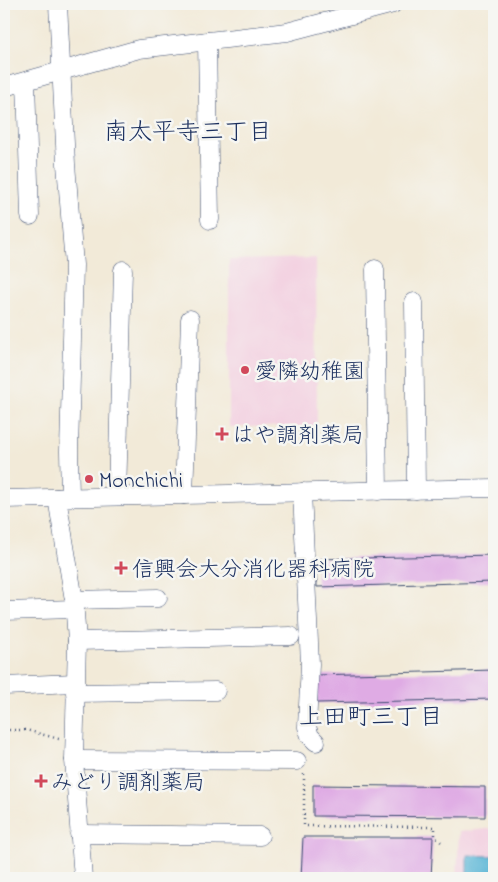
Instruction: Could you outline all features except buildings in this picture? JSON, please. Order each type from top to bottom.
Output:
[{"type":"street","points":[[58,4],[74,265],[69,451],[63,498],[75,604],[77,641],[74,760],[83,878]]},
{"type":"street","points":[[4,87],[139,49],[287,32],[393,4]]},
{"type":"street","points":[[207,41],[210,220]]},
{"type":"street","points":[[26,81],[30,216]]},
{"type":"street","points":[[375,269],[378,491]]},
{"type":"street","points":[[117,496],[123,270]]},
{"type":"street","points":[[414,302],[416,490]]},
{"type":"street","points":[[184,495],[190,319]]},
{"type":"street","points":[[4,499],[494,488]]},
{"type":"street","points":[[302,492],[310,664],[307,727],[310,736],[316,742]]},
{"type":"street","points":[[4,611],[158,598]]},
{"type":"street","points":[[77,641],[291,636]]},
{"type":"street","points":[[4,686],[216,691]]},
{"type":"street","points":[[74,760],[300,764]]},
{"type":"street","points":[[79,834],[260,836]]},
{"type":"path","points":[[4,730],[26,730],[75,743]]},
{"type":"path","points":[[300,764],[304,826],[436,827],[435,837],[441,842]]},
{"type":"shaded area","points":[[316,258],[317,426],[229,427],[229,260]]},
{"type":"shaded area","points":[[494,828],[494,878],[457,878],[459,832]]},
{"type":"water","points":[[467,855],[494,856],[494,878],[467,878]]},
{"type":"place","name":"愛隣幼稚園","points":[[245,370]]},
{"type":"place","name":"はや調剤薬局","points":[[222,434]]},
{"type":"place","name":"Monchichi","points":[[89,479]]},
{"type":"place","name":"信興会大分消化器科病院","points":[[121,568]]},
{"type":"place","name":"みどり調剤薬局","points":[[41,781]]},
{"type":"district","name":"南太平寺三丁目","points":[[188,131]]},
{"type":"district","name":"上田町三丁目","points":[[371,716]]}]
